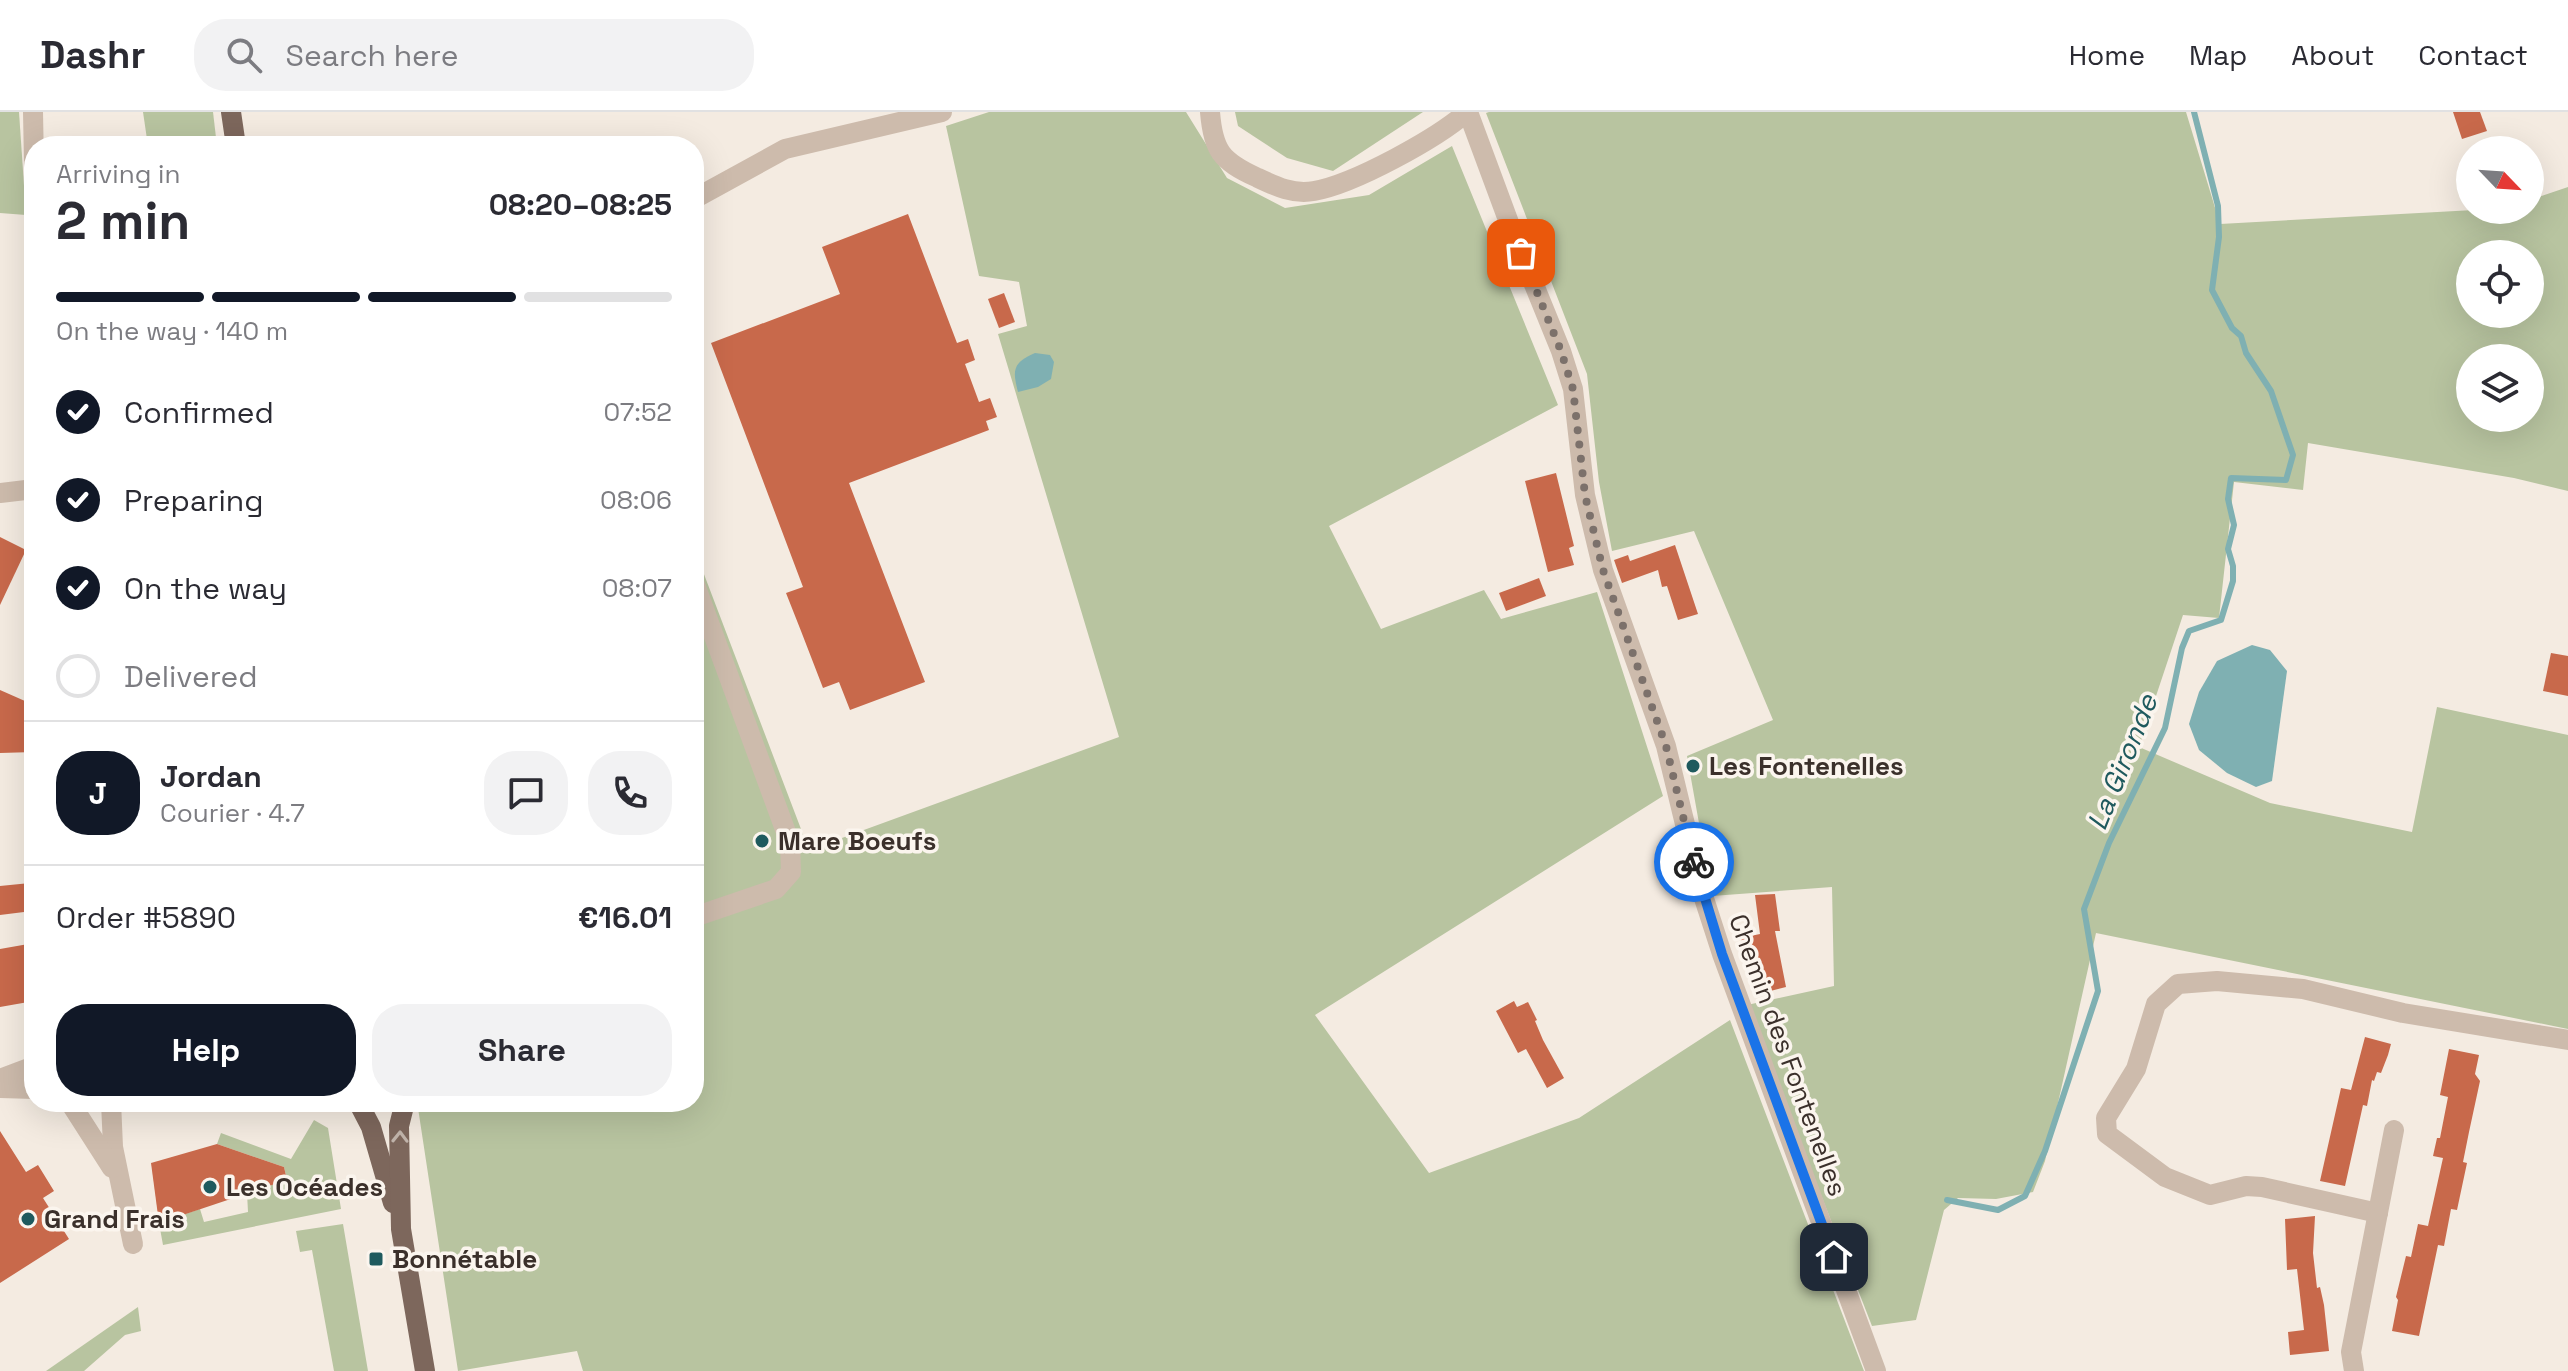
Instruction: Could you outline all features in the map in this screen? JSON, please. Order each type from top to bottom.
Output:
[{"type":"main road","points":[[231,112],[235,136]]},
{"type":"main road","points":[[363,1112],[371,1127],[401,1229],[425,1371]]},
{"type":"main road","points":[[401,1229],[399,1126],[402,1112]]},
{"type":"street","points":[[33,112],[33,136]]},
{"type":"street","points":[[704,194],[785,149],[942,112]]},
{"type":"street","points":[[1210,112],[1217,150],[1239,169],[1285,190],[1313,191],[1357,178],[1449,128],[1467,112]]},
{"type":"street","name":"Chemin des Fontenelles","points":[[1467,112],[1573,389],[1585,495],[1603,570],[1666,746],[1700,886],[1722,954],[1876,1371]]},
{"type":"street","points":[[0,493],[24,490]]},
{"type":"street","points":[[704,609],[790,843],[791,872],[776,889],[704,914]]},
{"type":"street","points":[[2378,1213],[2262,1187],[2246,1186],[2210,1195],[2165,1177],[2107,1134],[2106,1118],[2136,1069],[2156,1004],[2178,984],[2230,982],[2303,989],[2403,1013],[2568,1040]]},
{"type":"street","points":[[0,1079],[24,1070]]},
{"type":"street","points":[[0,1088],[24,1089]]},
{"type":"street","points":[[75,1112],[118,1180]]},
{"type":"street","points":[[111,1112],[118,1180],[133,1244]]},
{"type":"street","points":[[2354,1371],[2351,1352],[2394,1130]]},
{"type":"green space","points":[[0,112],[19,112],[24,215],[0,213]]},
{"type":"green space","points":[[143,112],[213,112],[216,136],[147,136]]},
{"type":"green space","points":[[989,112],[1186,112],[1227,178],[1285,208],[1369,195],[1452,146],[1558,405],[1329,526],[1381,629],[1484,590],[1501,619],[1597,592],[1663,796],[1315,1015],[1429,1173],[1579,1118],[1730,1020],[1864,1371],[583,1371],[577,1351],[458,1371],[419,1112],[704,1112],[704,574],[809,850],[1119,737],[998,334],[1027,326],[1019,282],[979,276],[946,126]]},
{"type":"green space","points":[[1235,112],[1423,112],[1333,171],[1287,158],[1238,126]]},
{"type":"green space","points":[[2186,112],[2220,224],[2456,211],[2456,224],[2544,224],[2544,195],[2568,187],[2568,491],[2514,478],[2308,443],[2303,490],[2234,482],[2219,618],[2183,615],[2139,747],[2270,803],[2412,832],[2437,707],[2568,735],[2568,1029],[2096,933],[2045,1161],[2033,1192],[1996,1199],[1958,1198],[1944,1210],[1916,1320],[1872,1326],[1747,1005],[1834,986],[1832,887],[1712,896],[1687,756],[1773,720],[1694,531],[1612,551],[1599,482],[1587,374],[1486,113]]},
{"type":"green space","points":[[314,1120],[328,1128],[341,1209],[163,1245],[159,1223],[200,1209],[204,1222],[248,1212],[247,1193],[287,1180],[284,1167],[217,1144],[221,1133],[291,1159]]},
{"type":"green space","points":[[343,1224],[368,1371],[334,1371],[312,1250],[300,1252],[296,1231]]},
{"type":"green space","points":[[138,1307],[141,1331],[125,1335],[84,1371],[46,1371]]},
{"type":"water","points":[[1035,353],[1050,355],[1054,362],[1051,379],[1038,387],[1018,392],[1016,368],[1022,360]]},
{"type":"water","points":[[2252,645],[2270,650],[2287,671],[2272,781],[2256,787],[2227,773],[2199,750],[2189,724],[2199,692],[2217,661]]},
{"type":"building","points":[[2453,112],[2480,112],[2487,131],[2461,136]]},
{"type":"building","points":[[908,214],[957,343],[968,339],[975,360],[965,364],[979,402],[990,398],[997,417],[986,421],[989,430],[849,483],[925,682],[850,710],[839,682],[823,688],[786,593],[803,587],[711,343],[840,294],[822,247]]},
{"type":"building","points":[[1004,293],[1015,322],[999,328],[988,299]]},
{"type":"building","points":[[1556,473],[1574,546],[1569,548],[1574,565],[1548,572],[1525,481]]},
{"type":"building","points":[[0,537],[24,549],[24,554],[0,605]]},
{"type":"building","points":[[1675,545],[1698,614],[1678,620],[1667,586],[1662,587],[1658,570],[1622,583],[1614,560],[1628,555],[1630,561]]},
{"type":"building","points":[[1539,578],[1546,596],[1506,611],[1499,593]]},
{"type":"building","points":[[2551,653],[2568,656],[2568,696],[2543,691]]},
{"type":"building","points":[[0,690],[24,701],[24,752],[0,753]]},
{"type":"building","points":[[24,884],[24,912],[0,915],[0,886]]},
{"type":"building","points":[[1775,894],[1780,931],[1775,931],[1786,987],[1755,995],[1741,938],[1760,934],[1755,895]]},
{"type":"building","points":[[24,945],[24,1003],[0,1007],[0,949]]},
{"type":"building","points":[[1514,1001],[1517,1007],[1528,1002],[1543,1040],[1564,1078],[1547,1088],[1526,1049],[1518,1053],[1496,1011]]},
{"type":"building","points":[[2365,1037],[2391,1044],[2388,1055],[2381,1073],[2377,1072],[2372,1080],[2367,1106],[2363,1105],[2345,1186],[2320,1181],[2341,1088],[2351,1090]]},
{"type":"building","points":[[2449,1049],[2479,1055],[2475,1074],[2480,1081],[2463,1162],[2467,1163],[2457,1210],[2451,1209],[2444,1246],[2438,1245],[2419,1336],[2392,1331],[2406,1256],[2411,1257],[2418,1224],[2428,1226],[2443,1158],[2433,1156],[2448,1097],[2440,1095]]},
{"type":"building","name":"Grand Frais","points":[[0,1131],[26,1172],[38,1165],[54,1191],[43,1198],[69,1239],[0,1283]]},
{"type":"building","name":"Les Océades","points":[[217,1144],[284,1167],[287,1180],[159,1223],[151,1163]]},
{"type":"building","points":[[2315,1216],[2313,1253],[2317,1288],[2320,1287],[2324,1305],[2329,1351],[2290,1355],[2288,1332],[2304,1330],[2297,1269],[2287,1270],[2285,1219]]},
{"type":"waterway","name":"La Gironde","points":[[1947,1200],[1998,1210],[2025,1196],[2045,1151],[2098,991],[2084,909],[2109,843],[2165,728],[2182,648],[2189,631],[2221,620],[2233,581],[2228,549],[2234,525],[2228,499],[2231,478],[2286,480],[2293,455],[2271,391],[2246,353],[2241,336],[2232,328],[2212,290],[2219,237],[2218,206],[2194,112]]},
{"type":"way so far","points":[[1521,253],[1573,389],[1585,495],[1603,570],[1666,746],[1694,862]]},
{"type":"place","name":"Les Fontenelles","points":[[1693,766]]},
{"type":"place","name":"Mare Boeufs","points":[[762,841]]},
{"type":"place","name":"Les Océades","points":[[210,1187]]},
{"type":"place","name":"Grand Frais","points":[[28,1219]]},
{"type":"place","name":"Bonnétable","points":[[376,1259]]},
{"type":"route","points":[[1694,862],[1722,954],[1834,1257]]}]
